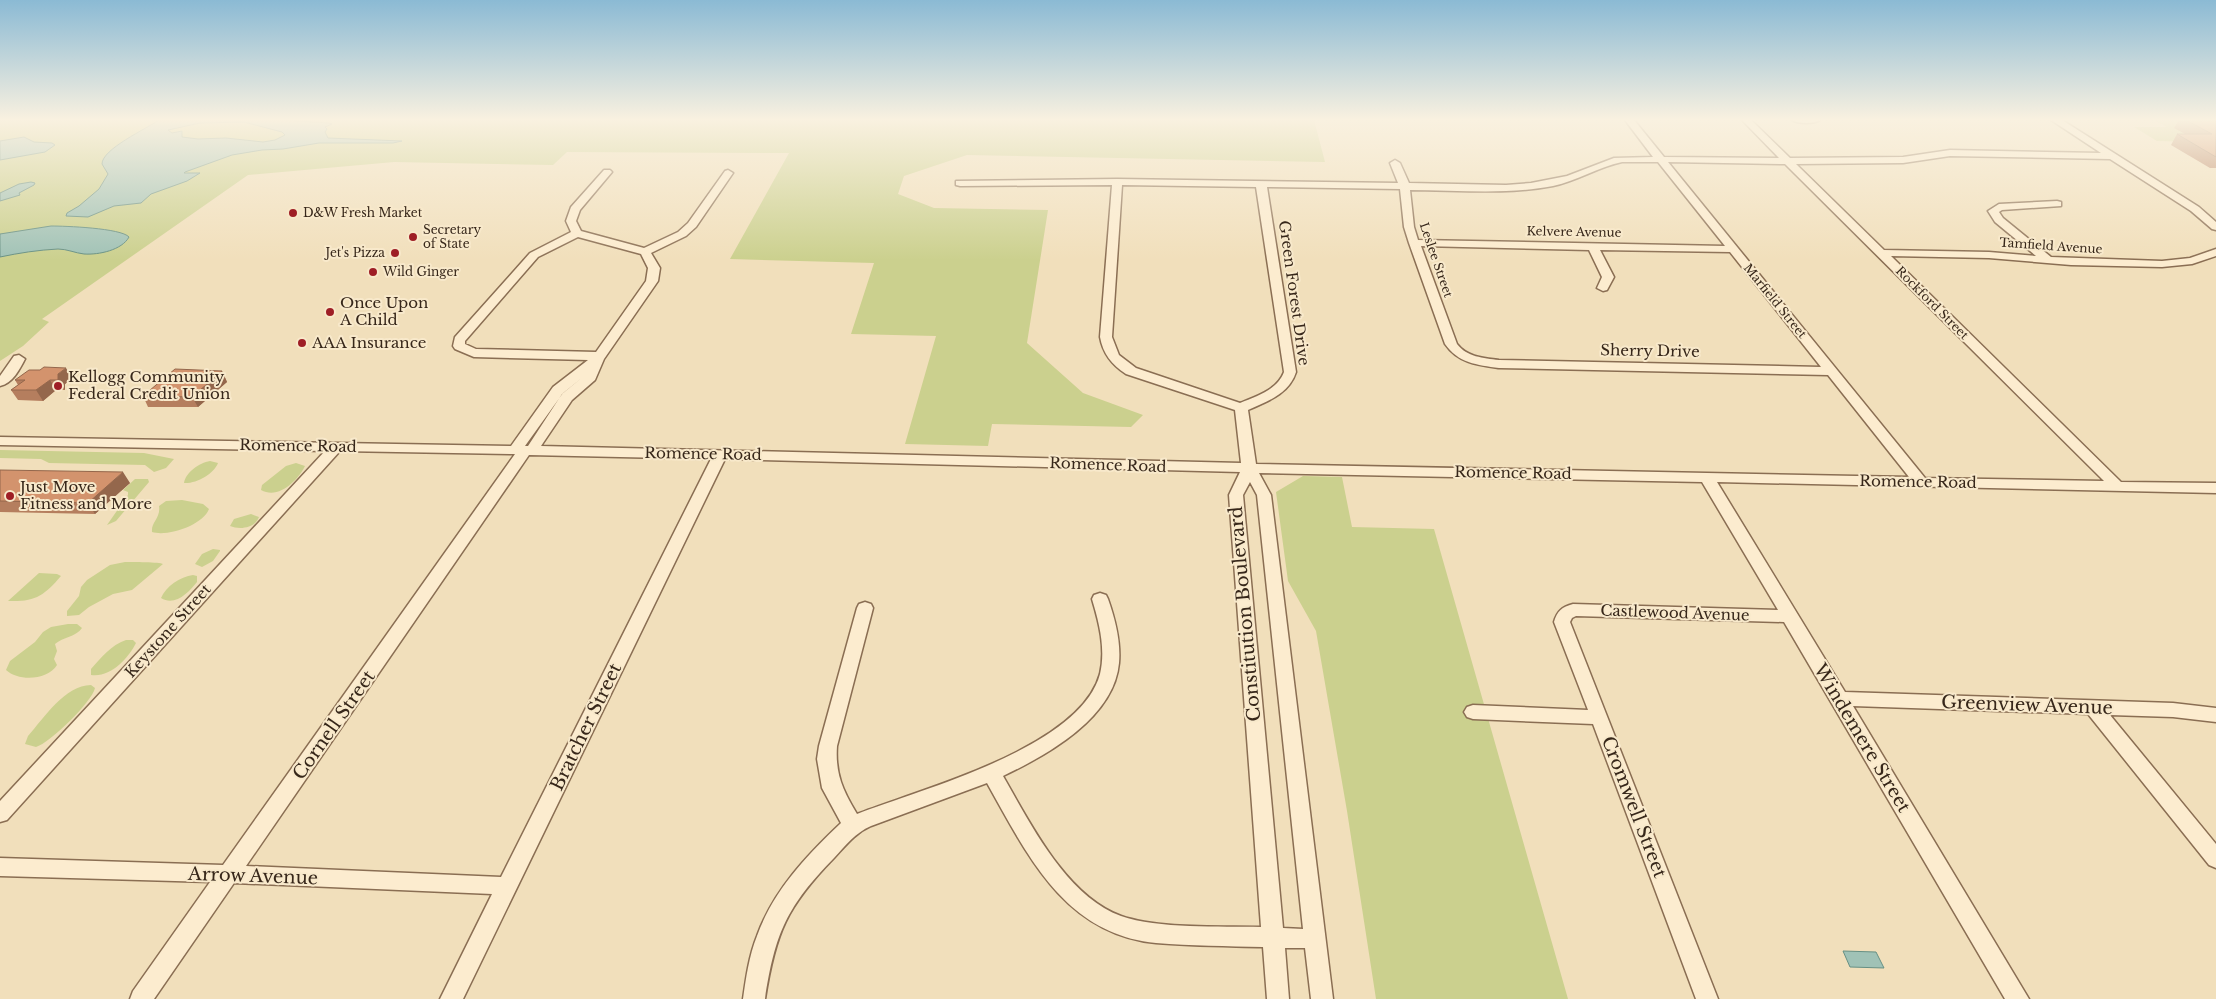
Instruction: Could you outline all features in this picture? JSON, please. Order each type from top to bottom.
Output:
[{"type":"street","name":"Leslee Street","points":[[1397,167],[1405,187],[1409,227],[1414,243],[1451,344],[1456,352],[1467,358]]},
{"type":"street","points":[[960,183],[1117,182],[1486,189],[1530,187],[1562,181],[1593,167]]},
{"type":"street","name":"Marfield Street","points":[[1667,167],[1921,482]]},
{"type":"street","name":"Rockford Street","points":[[1793,167],[2117,486]]},
{"type":"street","points":[[2130,167],[2195,209],[2216,227]]},
{"type":"street","points":[[577,233],[571,221],[575,209],[607,172]]},
{"type":"street","points":[[600,356],[474,353],[459,346],[459,340],[534,256],[577,233],[644,252],[682,234],[692,224],[728,173]]},
{"type":"street","points":[[1117,182],[1106,337],[1110,354],[1130,371],[1241,408],[1249,468]]},
{"type":"street","name":"Green Forest Drive","points":[[1241,408],[1272,394],[1287,381],[1290,372],[1261,184]]},
{"type":"street","points":[[2048,260],[1999,220],[1993,211],[1998,207],[2057,204]]},
{"type":"street","name":"Kelvere Avenue","points":[[1414,243],[1733,249]]},
{"type":"street","points":[[1593,246],[1608,277],[1603,288]]},
{"type":"street","name":"Cornell Street","points":[[142,999],[524,450],[567,397],[590,377],[600,356],[652,281],[654,268],[644,252]]},
{"type":"street","name":"Tamfield Avenue","points":[[1882,253],[1989,255],[2105,264],[2162,264],[2192,261],[2216,252]]},
{"type":"street","name":"Sherry Drive","points":[[1467,358],[1499,364],[1832,371]]},
{"type":"street","points":[[0,372],[19,359],[9,375],[0,382]]},
{"type":"street","name":"Romence Road","points":[[0,441],[721,454],[1249,468],[2216,488]]},
{"type":"street","name":"Keystone Street","points":[[0,814],[336,447]]},
{"type":"street","name":"Bratcher Street","points":[[451,999],[721,454]]},
{"type":"street","name":"Constitution Boulevard","points":[[1249,468],[1236,494],[1278,999]]},
{"type":"street","name":"Constitution Boulevard","points":[[1249,468],[1264,495],[1322,999]]},
{"type":"street","name":"Windemere Street","points":[[1707,477],[1788,616],[2018,999]]},
{"type":"street","points":[[754,999],[758,972],[774,919],[806,872],[853,826],[991,773],[1053,741],[1072,726],[1094,700],[1105,683],[1111,651],[1108,620],[1100,599]]},
{"type":"street","points":[[853,826],[834,795],[828,779],[826,763],[828,746],[865,608]]},
{"type":"street","name":"Castlewood Avenue","points":[[1564,615],[1573,610],[1788,616]]},
{"type":"street","name":"Cromwell Street","points":[[1564,615],[1562,622],[1707,999]]},
{"type":"street","name":"Greenview Avenue","points":[[1838,699],[2173,710],[2216,715]]},
{"type":"street","points":[[2093,707],[2216,859]]},
{"type":"street","points":[[1473,712],[1600,717]]},
{"type":"street","points":[[991,773],[1034,846],[1060,882],[1096,914],[1131,930],[1156,933],[1316,939]]},
{"type":"street","name":"Arrow Avenue","points":[[0,867],[230,874],[507,886]]},
{"type":"green space","points":[[0,167],[342,167],[248,175],[42,319],[49,322],[23,346],[0,361]]},
{"type":"green space","points":[[781,167],[932,167],[904,176],[898,194],[934,208],[1048,210],[1027,343],[1083,393],[1143,415],[1131,427],[992,424],[988,446],[905,444],[936,336],[851,334],[874,263],[730,259]]},
{"type":"green space","points":[[0,450],[144,453],[174,459],[166,468],[154,472],[145,465],[49,463],[41,459],[0,458]]},
{"type":"green space","points":[[210,461],[218,463],[213,471],[204,478],[184,483],[187,475],[194,469]]},
{"type":"green space","points":[[296,463],[305,466],[298,477],[287,487],[274,492],[261,490],[262,485],[286,466]]},
{"type":"green space","points":[[1303,476],[1342,477],[1352,527],[1434,529],[1568,999],[1376,999],[1347,811],[1316,631],[1288,581],[1276,492]]},
{"type":"green space","points":[[135,479],[148,479],[149,482],[116,521],[107,525],[128,495],[128,492],[123,490]]},
{"type":"green space","points":[[182,500],[203,504],[209,509],[193,525],[167,533],[152,532],[153,525],[159,514],[159,506],[166,501]]},
{"type":"green space","points":[[251,514],[259,517],[251,526],[238,528],[230,526],[234,519]]},
{"type":"green space","points":[[213,549],[220,551],[213,561],[202,567],[195,564],[202,554]]},
{"type":"green space","points":[[125,562],[163,564],[132,590],[113,594],[89,607],[79,615],[67,616],[67,611],[79,596],[81,587],[87,580],[110,565]]},
{"type":"green space","points":[[39,573],[61,576],[44,593],[32,599],[8,601]]},
{"type":"green space","points":[[193,575],[197,576],[197,582],[181,597],[171,601],[161,598],[174,583]]},
{"type":"green space","points":[[77,624],[82,628],[55,644],[57,651],[54,659],[57,665],[53,670],[33,678],[25,678],[6,670],[10,661],[35,642],[43,632],[51,627]]},
{"type":"green space","points":[[126,640],[133,640],[136,643],[118,666],[105,674],[91,675],[91,669],[111,648]]},
{"type":"green space","points":[[91,685],[95,688],[86,703],[60,730],[36,747],[25,744],[28,736],[64,696],[81,686]]},
{"type":"water","points":[[104,167],[200,167],[184,173],[200,173],[187,181],[151,194],[141,203],[114,206],[88,217],[66,216],[67,213],[79,206],[99,189],[108,174]]},
{"type":"water","points":[[35,183],[34,185],[19,193],[20,195],[0,201],[0,193],[19,184]]},
{"type":"water","points":[[51,226],[115,231],[129,237],[126,242],[116,248],[96,254],[84,254],[58,249],[0,257],[0,234]]},
{"type":"water","points":[[1843,951],[1876,952],[1884,968],[1850,967]]},
{"type":"building","points":[[44,367],[66,368],[58,374],[58,380],[50,380],[36,390],[11,390],[25,380],[15,380],[29,370],[40,370]]},
{"type":"building","points":[[175,369],[222,371],[192,397],[143,396]]},
{"type":"building","points":[[0,470],[123,472],[88,503],[0,501]]},
{"type":"place","name":"D&W Fresh Market","points":[[293,213]]},
{"type":"place","name":"Secretary of State","points":[[413,237]]},
{"type":"place","name":"Jet's Pizza","points":[[395,253]]},
{"type":"place","name":"Wild Ginger","points":[[373,272]]},
{"type":"place","name":"Once Upon A Child","points":[[330,312]]},
{"type":"place","name":"AAA Insurance","points":[[302,343]]},
{"type":"place","name":"Kellogg Community Federal Credit Union","points":[[58,386]]},
{"type":"place","name":"Just Move Fitness and More","points":[[10,496]]}]
